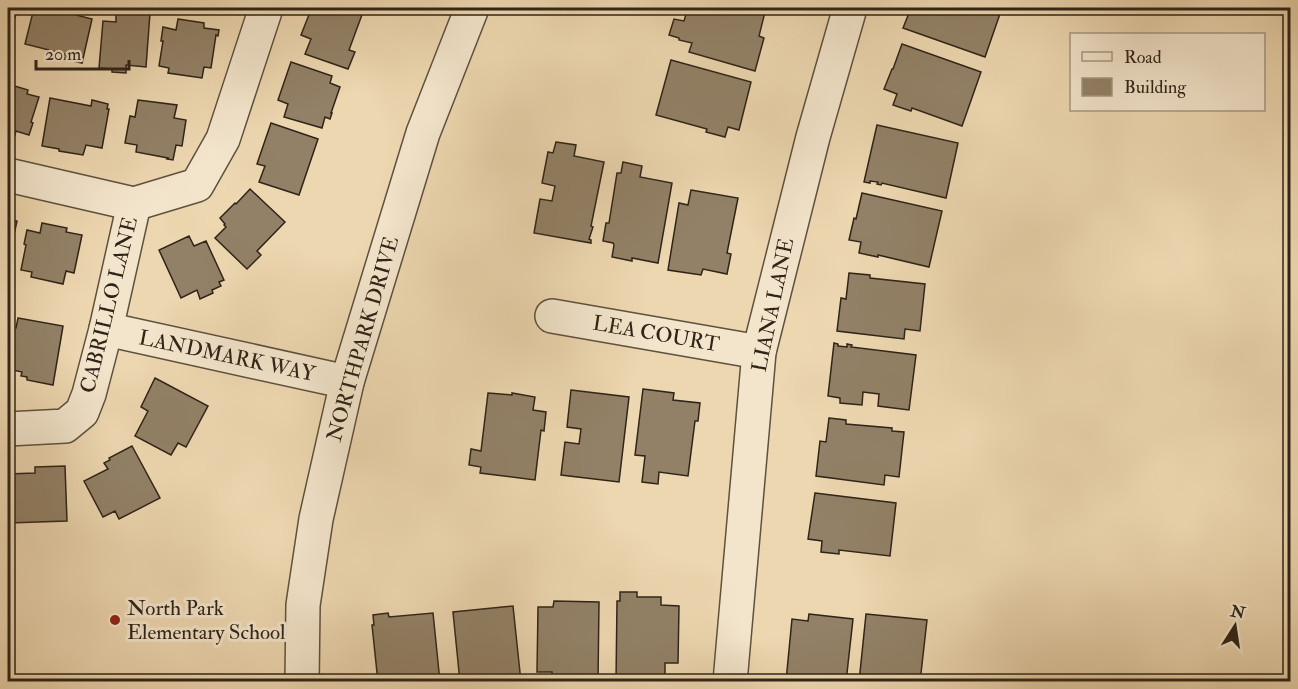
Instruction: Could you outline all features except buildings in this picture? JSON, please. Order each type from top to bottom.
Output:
[{"type":"street","name":"CABRILLO LANE","points":[[8,429],[65,426],[82,412],[106,329],[134,204],[197,185],[223,139],[266,8]]},
{"type":"street","name":"NORTHPARK DRIVE","points":[[302,681],[303,605],[314,529],[347,382],[423,133],[472,8]]},
{"type":"street","name":"LIANA LANE","points":[[730,681],[759,352],[813,137],[850,8]]},
{"type":"street","points":[[8,175],[134,204]]},
{"type":"street","name":"LEA COURT","points":[[552,316],[759,352]]},
{"type":"street","name":"LANDMARK WAY","points":[[106,329],[347,382]]},
{"type":"place","name":"North Park Elementary School","points":[[115,620]]}]
